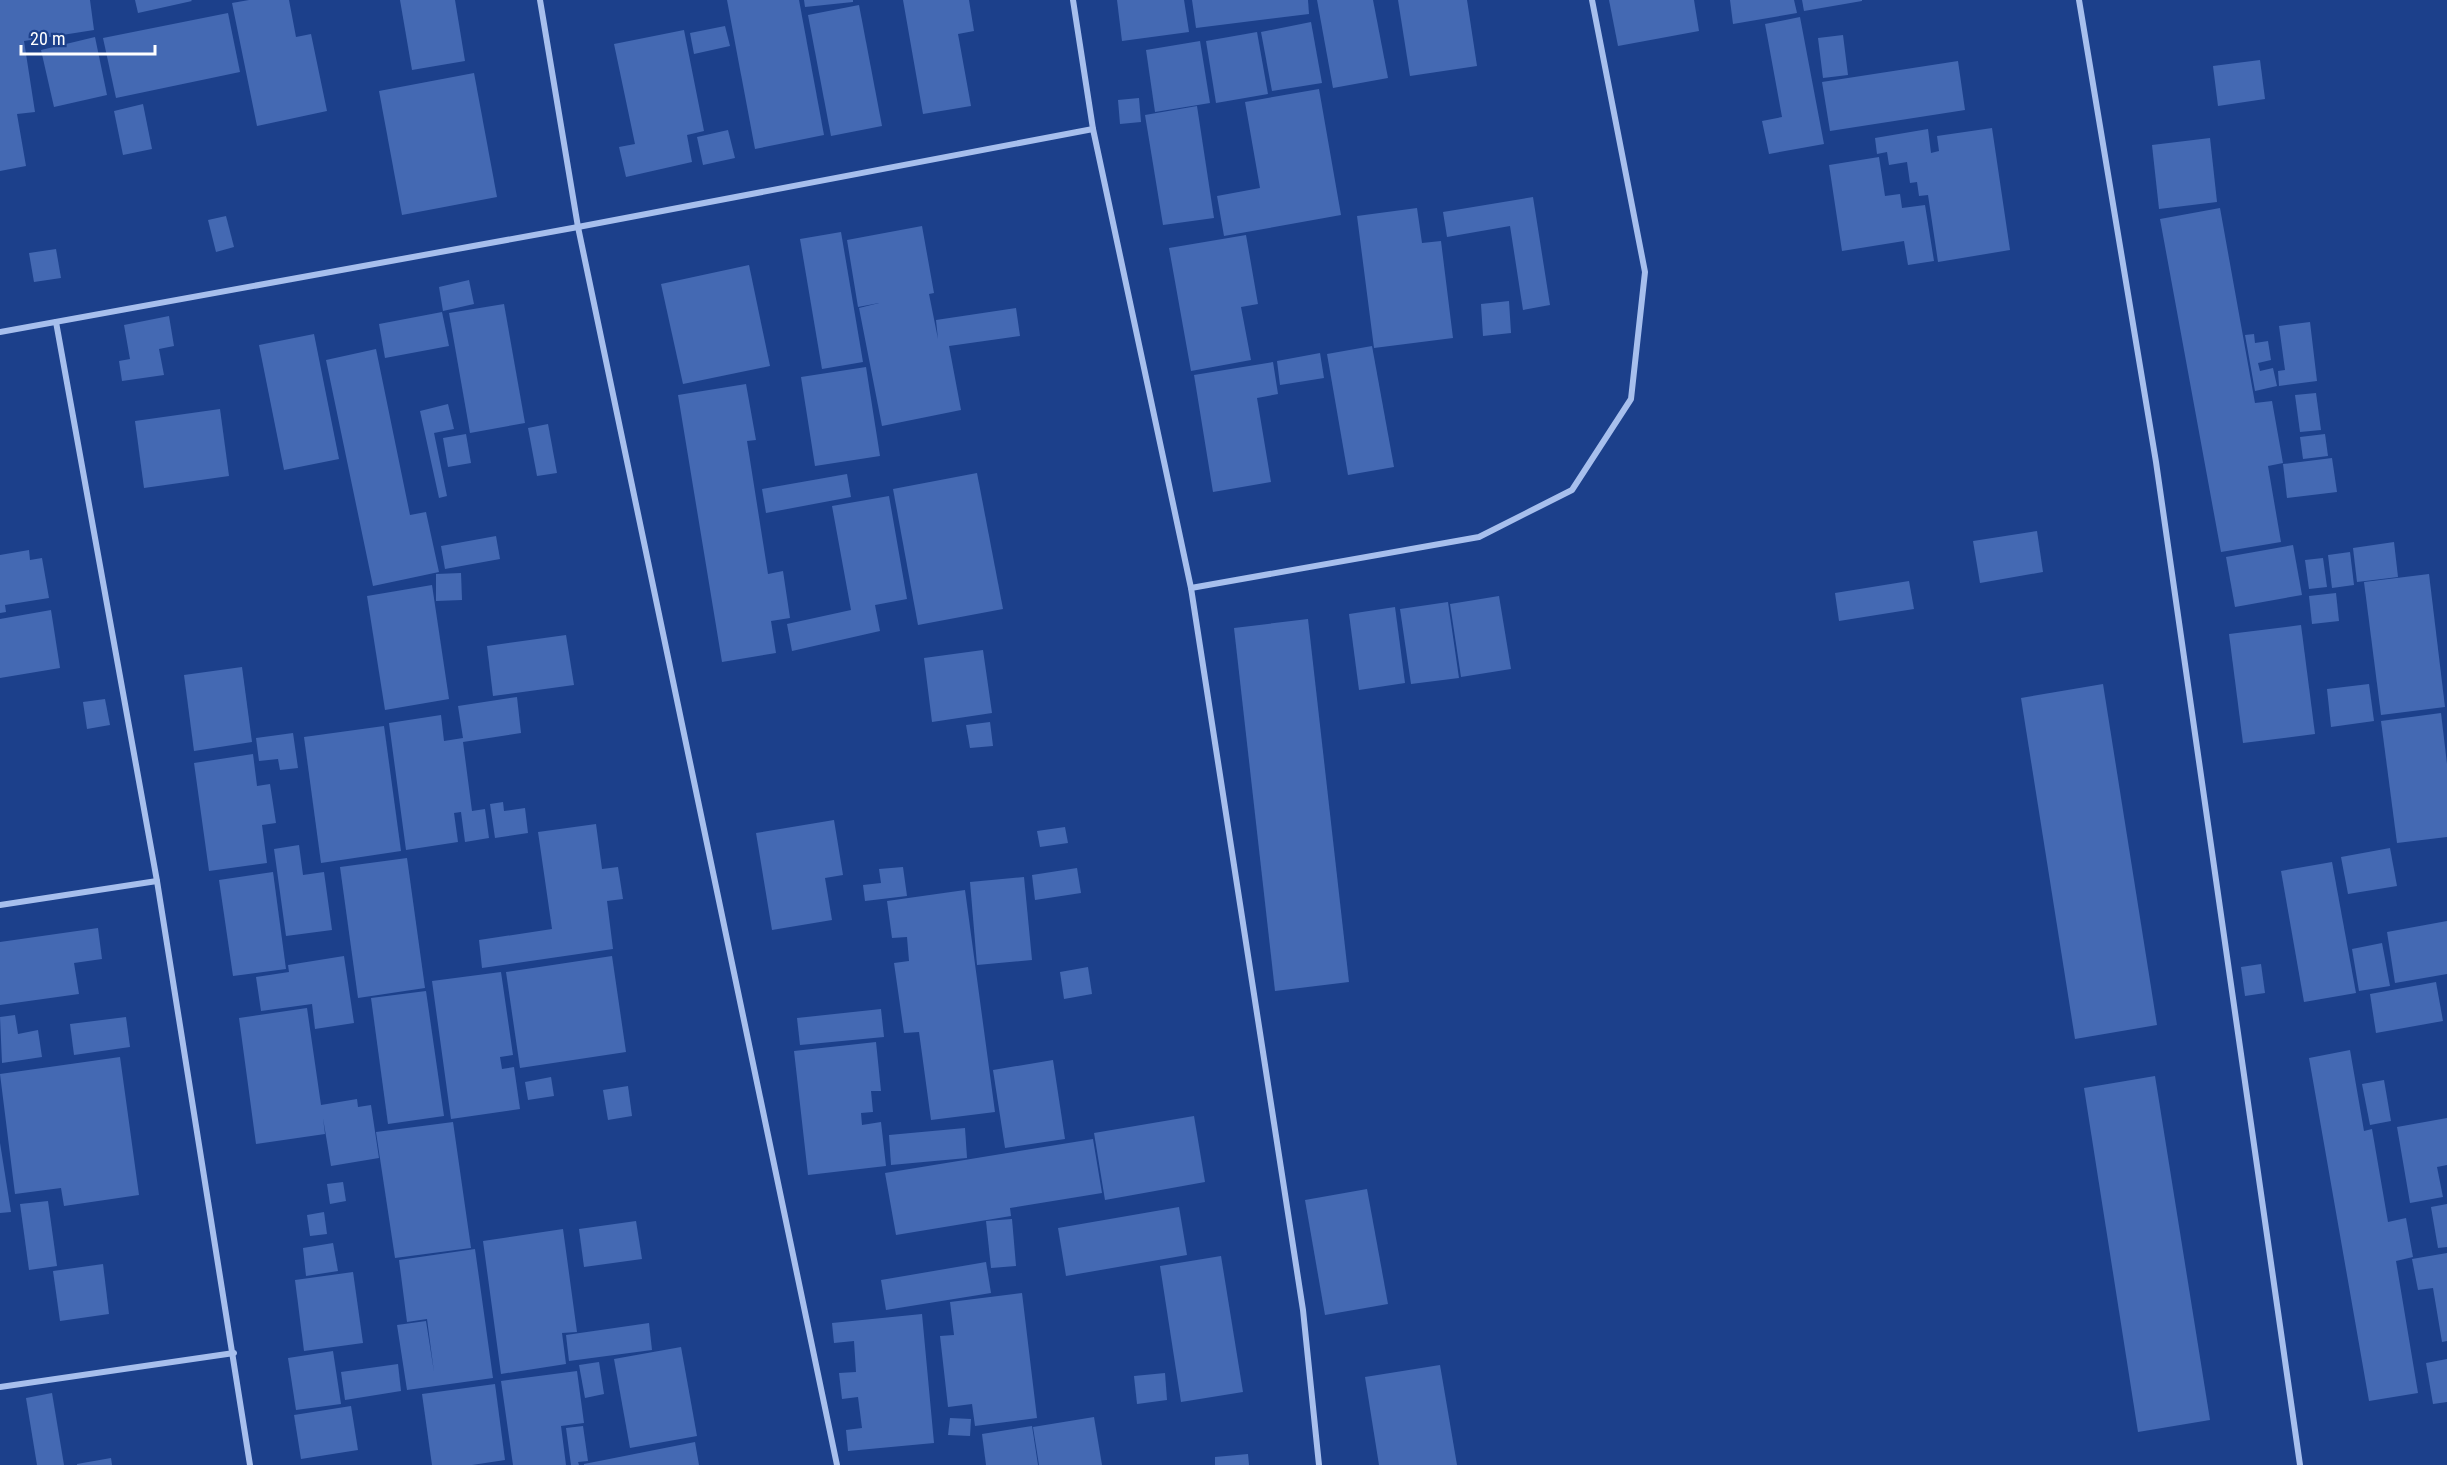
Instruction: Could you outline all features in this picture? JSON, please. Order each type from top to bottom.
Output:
[{"type":"street","points":[[540,0],[578,227],[837,1465]]},
{"type":"street","points":[[1072,0],[1093,129],[1191,588],[1303,1310],[1319,1465]]},
{"type":"street","points":[[1191,588],[1479,537],[1572,490],[1631,399],[1645,272],[1592,0]]},
{"type":"street","points":[[2079,0],[2156,462],[2300,1465]]},
{"type":"street","points":[[0,332],[578,227],[1093,129]]},
{"type":"street","points":[[56,322],[157,881],[234,1353],[250,1465]]},
{"type":"street","points":[[0,905],[157,881]]},
{"type":"street","points":[[0,1387],[234,1353]]},
{"type":"building","points":[[0,0],[90,0],[94,30],[24,41],[35,112],[17,114],[26,166],[0,171]]},
{"type":"building","points":[[135,0],[191,0],[192,1],[138,13]]},
{"type":"building","points":[[249,0],[289,0],[296,37],[311,34],[327,111],[257,126],[232,3]]},
{"type":"building","points":[[400,0],[455,0],[465,61],[412,70]]},
{"type":"building","points":[[727,0],[799,0],[824,135],[755,149]]},
{"type":"building","points":[[804,0],[853,0],[853,2],[805,7]]},
{"type":"building","points":[[903,0],[969,0],[974,31],[958,34],[971,106],[923,114]]},
{"type":"building","points":[[1117,0],[1184,0],[1189,32],[1122,41]]},
{"type":"building","points":[[1192,0],[1308,0],[1309,14],[1196,28]]},
{"type":"building","points":[[1317,0],[1373,0],[1388,78],[1333,88]]},
{"type":"building","points":[[1398,0],[1467,0],[1477,66],[1410,76]]},
{"type":"building","points":[[1609,0],[1694,0],[1699,31],[1618,46]]},
{"type":"building","points":[[1730,0],[1794,0],[1797,13],[1733,24]]},
{"type":"building","points":[[1802,0],[1862,0],[1862,1],[1804,11]]},
{"type":"building","points":[[859,5],[882,126],[831,136],[808,15]]},
{"type":"building","points":[[228,13],[240,72],[116,98],[103,38]]},
{"type":"building","points":[[1800,17],[1824,144],[1769,154],[1762,121],[1782,117],[1765,24]]},
{"type":"building","points":[[1311,22],[1322,83],[1272,91],[1261,32]]},
{"type":"building","points":[[725,26],[730,46],[694,54],[690,33]]},
{"type":"building","points":[[684,30],[704,131],[687,135],[692,162],[626,177],[619,147],[635,144],[614,44]]},
{"type":"building","points":[[1257,32],[1268,94],[1216,103],[1206,41]]},
{"type":"building","points":[[1843,35],[1848,75],[1823,78],[1818,38]]},
{"type":"building","points":[[95,37],[107,95],[54,107],[41,50]]},
{"type":"building","points":[[1200,41],[1210,103],[1155,112],[1146,50]]},
{"type":"building","points":[[2260,60],[2265,99],[2218,106],[2213,66]]},
{"type":"building","points":[[1958,61],[1965,110],[1830,131],[1822,82]]},
{"type":"building","points":[[474,73],[497,197],[402,215],[379,91]]},
{"type":"building","points":[[1319,89],[1341,215],[1224,236],[1217,196],[1260,188],[1245,102]]},
{"type":"building","points":[[1139,98],[1141,122],[1120,124],[1118,100]]},
{"type":"building","points":[[143,104],[152,149],[123,155],[114,111]]},
{"type":"building","points":[[1197,106],[1214,218],[1163,225],[1145,115]]},
{"type":"building","points":[[1992,128],[2010,250],[1938,262],[1928,195],[1919,196],[1917,182],[1910,183],[1907,162],[1889,165],[1887,152],[1877,154],[1875,138],[1928,129],[1931,153],[1939,151],[1937,136]]},
{"type":"building","points":[[728,130],[735,158],[703,165],[697,137]]},
{"type":"building","points":[[2210,138],[2217,202],[2159,209],[2152,145]]},
{"type":"building","points":[[1879,157],[1885,196],[1900,194],[1902,208],[1925,205],[1934,261],[1908,265],[1904,241],[1842,251],[1829,165]]},
{"type":"building","points":[[1533,197],[1550,305],[1523,310],[1510,226],[1447,237],[1443,212]]},
{"type":"building","points":[[1417,208],[1422,243],[1441,241],[1453,338],[1374,348],[1357,216]]},
{"type":"building","points":[[2220,208],[2255,403],[2272,401],[2283,463],[2268,466],[2281,542],[2221,552],[2160,219]]},
{"type":"building","points":[[226,216],[234,247],[216,252],[208,220]]},
{"type":"building","points":[[922,226],[934,293],[929,294],[938,339],[936,320],[1016,308],[1020,336],[949,346],[961,410],[882,426],[859,308],[879,303],[858,307],[847,240]]},
{"type":"building","points":[[841,232],[863,362],[822,369],[800,239]]},
{"type":"building","points":[[1246,235],[1258,304],[1241,307],[1251,360],[1191,371],[1169,248]]},
{"type":"building","points":[[56,249],[61,278],[34,282],[29,253]]},
{"type":"building","points":[[749,265],[770,366],[683,384],[661,284]]},
{"type":"building","points":[[469,280],[474,304],[443,311],[439,287]]},
{"type":"building","points":[[1509,301],[1511,333],[1483,336],[1481,304]]},
{"type":"building","points":[[504,304],[525,423],[470,433],[449,313]]},
{"type":"building","points":[[442,312],[449,346],[385,358],[379,324]]},
{"type":"building","points":[[169,316],[174,346],[159,349],[164,375],[122,381],[119,361],[130,359],[124,325]]},
{"type":"building","points":[[2310,322],[2317,381],[2279,386],[2278,371],[2285,370],[2279,326]]},
{"type":"building","points":[[314,334],[339,459],[284,470],[259,345]]},
{"type":"building","points":[[2254,334],[2255,343],[2268,341],[2271,360],[2258,363],[2260,371],[2273,368],[2277,386],[2255,391],[2245,335]]},
{"type":"building","points":[[1372,346],[1394,467],[1348,475],[1327,354]]},
{"type":"building","points":[[376,349],[410,515],[426,512],[439,572],[373,586],[326,360]]},
{"type":"building","points":[[1320,353],[1324,378],[1280,385],[1277,361]]},
{"type":"building","points":[[1273,362],[1278,394],[1257,398],[1271,482],[1213,492],[1194,375]]},
{"type":"building","points":[[866,367],[880,456],[815,466],[801,377]]},
{"type":"building","points":[[746,384],[756,440],[747,441],[768,574],[783,571],[790,618],[771,621],[776,653],[722,662],[678,395]]},
{"type":"building","points":[[2316,393],[2321,430],[2300,432],[2295,395]]},
{"type":"building","points":[[448,404],[454,429],[434,433],[447,496],[439,498],[420,411]]},
{"type":"building","points":[[220,409],[229,476],[144,488],[135,421]]},
{"type":"building","points":[[548,424],[557,473],[537,476],[528,428]]},
{"type":"building","points":[[466,434],[471,463],[448,467],[443,438]]},
{"type":"building","points":[[2325,434],[2328,456],[2303,459],[2300,437]]},
{"type":"building","points":[[2332,458],[2337,492],[2287,498],[2283,464]]},
{"type":"building","points":[[977,473],[1003,609],[918,625],[893,489]]},
{"type":"building","points":[[847,474],[851,497],[766,513],[762,489]]},
{"type":"building","points":[[889,496],[907,599],[875,605],[880,631],[792,651],[787,624],[851,610],[832,506]]},
{"type":"building","points":[[2037,531],[2043,572],[1980,583],[1973,541]]},
{"type":"building","points":[[496,536],[500,559],[445,569],[441,546]]},
{"type":"building","points":[[2394,542],[2398,577],[2357,582],[2353,548]]},
{"type":"building","points":[[2293,545],[2302,595],[2235,607],[2226,557]]},
{"type":"building","points":[[29,550],[30,560],[42,558],[49,598],[5,605],[6,612],[0,613],[0,555]]},
{"type":"building","points":[[2350,552],[2354,585],[2332,588],[2328,555]]},
{"type":"building","points":[[2323,558],[2327,587],[2309,589],[2305,560]]},
{"type":"building","points":[[461,573],[462,600],[436,601],[436,574]]},
{"type":"building","points":[[2429,574],[2445,707],[2381,715],[2364,582]]},
{"type":"building","points":[[1909,581],[1914,609],[1839,621],[1835,593]]},
{"type":"building","points":[[432,585],[449,699],[385,710],[367,596]]},
{"type":"building","points":[[2336,593],[2339,621],[2312,624],[2309,596]]},
{"type":"building","points":[[1499,596],[1511,669],[1461,677],[1450,604]]},
{"type":"building","points":[[1448,602],[1459,678],[1411,684],[1400,609]]},
{"type":"building","points":[[1395,607],[1405,683],[1359,690],[1349,614]]},
{"type":"building","points":[[51,610],[60,668],[0,678],[0,619]]},
{"type":"building","points":[[1308,619],[1349,982],[1275,991],[1234,628]]},
{"type":"building","points":[[2301,625],[2315,734],[2243,743],[2229,634]]},
{"type":"building","points":[[566,635],[574,685],[493,696],[487,646]]},
{"type":"building","points":[[983,650],[992,713],[932,722],[924,658]]},
{"type":"building","points":[[242,667],[252,742],[194,751],[184,675]]},
{"type":"building","points":[[2103,684],[2157,1025],[2075,1039],[2021,698]]},
{"type":"building","points":[[2369,684],[2374,721],[2331,727],[2327,689]]},
{"type":"building","points":[[517,697],[521,733],[463,742],[472,811],[485,809],[489,838],[465,842],[461,812],[454,813],[458,842],[406,850],[389,723],[441,715],[444,741],[463,738],[458,706]]},
{"type":"building","points":[[105,699],[110,725],[87,729],[83,702]]},
{"type":"building","points":[[2441,713],[2447,764],[2447,837],[2397,843],[2381,721]]},
{"type":"building","points":[[990,722],[993,746],[970,748],[966,725]]},
{"type":"building","points":[[384,726],[401,851],[321,863],[304,737]]},
{"type":"building","points":[[293,733],[298,768],[280,770],[278,759],[259,761],[256,738]]},
{"type":"building","points":[[253,754],[257,786],[270,784],[276,823],[262,825],[267,863],[209,871],[194,763]]},
{"type":"building","points":[[503,802],[504,811],[525,808],[528,833],[495,838],[490,804]]},
{"type":"building","points":[[834,820],[843,875],[825,878],[832,920],[772,930],[756,833]]},
{"type":"building","points":[[596,824],[602,869],[618,867],[623,899],[607,901],[613,949],[482,968],[479,940],[552,929],[538,832]]},
{"type":"building","points":[[1065,827],[1068,843],[1040,847],[1037,831]]},
{"type":"building","points":[[299,845],[303,875],[324,872],[332,930],[286,936],[274,849]]},
{"type":"building","points":[[2390,848],[2397,886],[2348,894],[2341,857]]},
{"type":"building","points":[[407,858],[425,988],[358,998],[340,867]]},
{"type":"building","points":[[2332,862],[2356,993],[2304,1002],[2281,871]]},
{"type":"building","points":[[903,867],[907,896],[865,901],[863,885],[881,883],[879,869]]},
{"type":"building","points":[[1077,868],[1081,893],[1035,900],[1032,875]]},
{"type":"building","points":[[273,872],[286,969],[233,976],[219,880]]},
{"type":"building","points":[[1024,877],[1032,960],[977,965],[970,882]]},
{"type":"building","points":[[965,890],[995,1112],[931,1120],[919,1032],[904,1033],[894,963],[909,961],[907,937],[892,938],[887,901]]},
{"type":"building","points":[[2447,921],[2447,974],[2395,983],[2387,932]]},
{"type":"building","points":[[98,928],[102,959],[74,963],[79,994],[0,1005],[0,942]]},
{"type":"building","points":[[2382,943],[2390,986],[2359,991],[2352,949]]},
{"type":"building","points":[[344,956],[354,1023],[315,1029],[312,1004],[261,1011],[256,977],[289,972],[288,965]]},
{"type":"building","points":[[612,956],[626,1052],[520,1068],[506,972]]},
{"type":"building","points":[[2261,964],[2265,993],[2245,996],[2241,967]]},
{"type":"building","points":[[1088,967],[1092,994],[1064,999],[1060,972]]},
{"type":"building","points":[[501,972],[513,1055],[500,1057],[502,1069],[514,1067],[520,1109],[451,1119],[432,981]]},
{"type":"building","points":[[2436,982],[2443,1021],[2376,1033],[2370,994]]},
{"type":"building","points":[[426,991],[444,1116],[388,1124],[371,998]]},
{"type":"building","points":[[307,1008],[321,1105],[357,1099],[358,1107],[371,1105],[379,1158],[331,1166],[323,1118],[325,1134],[256,1144],[239,1018]]},
{"type":"building","points":[[881,1009],[884,1037],[800,1045],[797,1018]]},
{"type":"building","points":[[15,1015],[18,1034],[38,1030],[42,1057],[2,1063],[0,1017]]},
{"type":"building","points":[[126,1017],[130,1047],[74,1055],[70,1024]]},
{"type":"building","points":[[876,1042],[881,1091],[871,1091],[873,1112],[861,1113],[862,1125],[881,1122],[886,1166],[808,1175],[794,1051]]},
{"type":"building","points":[[2350,1050],[2364,1131],[2372,1129],[2388,1222],[2406,1218],[2413,1257],[2396,1261],[2418,1393],[2369,1401],[2309,1058]]},
{"type":"building","points":[[120,1057],[139,1195],[64,1206],[61,1188],[15,1194],[0,1074]]},
{"type":"building","points":[[1053,1060],[1065,1139],[1005,1148],[993,1070]]},
{"type":"building","points":[[2155,1076],[2210,1420],[2138,1432],[2084,1088]]},
{"type":"building","points":[[551,1077],[554,1096],[528,1100],[525,1082]]},
{"type":"building","points":[[2384,1080],[2391,1121],[2370,1125],[2362,1084]]},
{"type":"building","points":[[628,1086],[632,1116],[608,1120],[603,1090]]},
{"type":"building","points":[[1194,1116],[1205,1182],[1105,1200],[1094,1133]]},
{"type":"building","points":[[2447,1118],[2447,1165],[2437,1167],[2443,1197],[2410,1203],[2397,1127]]},
{"type":"building","points":[[453,1122],[471,1248],[395,1258],[376,1132]]},
{"type":"building","points":[[965,1128],[967,1158],[891,1165],[889,1135]]},
{"type":"building","points":[[1093,1139],[1102,1193],[1010,1208],[1011,1216],[896,1235],[885,1173]]},
{"type":"building","points":[[0,1143],[11,1212],[0,1213]]},
{"type":"building","points":[[343,1182],[346,1201],[330,1204],[327,1184]]},
{"type":"building","points":[[1367,1189],[1388,1304],[1325,1315],[1305,1200]]},
{"type":"building","points":[[48,1201],[57,1266],[29,1270],[20,1204]]},
{"type":"building","points":[[2447,1204],[2447,1247],[2438,1248],[2431,1207]]},
{"type":"building","points":[[1179,1207],[1187,1255],[1066,1276],[1058,1228]]},
{"type":"building","points":[[324,1212],[327,1234],[310,1236],[307,1215]]},
{"type":"building","points":[[1012,1219],[1016,1266],[991,1268],[986,1221]]},
{"type":"building","points":[[636,1221],[642,1259],[584,1267],[579,1229]]},
{"type":"building","points":[[563,1229],[577,1332],[562,1333],[566,1364],[501,1374],[483,1241]]},
{"type":"building","points":[[333,1243],[338,1271],[306,1276],[303,1248]]},
{"type":"building","points":[[475,1249],[493,1378],[407,1390],[397,1325],[426,1321],[434,1372],[427,1319],[407,1322],[399,1260]]},
{"type":"building","points":[[2447,1253],[2447,1341],[2442,1342],[2433,1288],[2418,1290],[2412,1259]]},
{"type":"building","points":[[1221,1256],[1243,1392],[1181,1402],[1160,1266]]},
{"type":"building","points":[[986,1262],[991,1293],[886,1310],[881,1280]]},
{"type":"building","points":[[103,1264],[109,1314],[60,1321],[53,1271]]},
{"type":"building","points":[[353,1272],[363,1343],[304,1351],[295,1280]]},
{"type":"building","points":[[1022,1293],[1037,1418],[975,1426],[972,1404],[948,1407],[940,1336],[954,1335],[950,1302]]},
{"type":"building","points":[[922,1314],[934,1443],[848,1451],[846,1430],[862,1428],[858,1397],[842,1399],[839,1373],[856,1372],[854,1341],[834,1343],[832,1323]]},
{"type":"building","points":[[649,1323],[652,1350],[569,1361],[566,1335]]},
{"type":"building","points":[[681,1347],[697,1436],[630,1448],[614,1359]]},
{"type":"building","points":[[333,1351],[341,1404],[296,1410],[288,1358]]},
{"type":"building","points":[[2447,1359],[2447,1402],[2433,1404],[2426,1363]]},
{"type":"building","points":[[599,1362],[604,1394],[585,1398],[579,1365]]},
{"type":"building","points":[[398,1364],[401,1391],[345,1400],[341,1372]]},
{"type":"building","points":[[1440,1365],[1457,1465],[1379,1465],[1365,1377]]},
{"type":"building","points":[[577,1371],[584,1423],[561,1426],[566,1465],[513,1465],[501,1381]]},
{"type":"building","points":[[1165,1373],[1167,1400],[1137,1404],[1134,1376]]},
{"type":"building","points":[[495,1384],[505,1460],[472,1465],[432,1465],[422,1394]]},
{"type":"building","points":[[52,1393],[64,1465],[37,1465],[26,1398]]},
{"type":"building","points":[[351,1406],[358,1450],[301,1459],[294,1415]]},
{"type":"building","points":[[1094,1417],[1102,1465],[1039,1465],[1033,1427]]},
{"type":"building","points":[[950,1418],[971,1419],[970,1436],[948,1435]]},
{"type":"building","points":[[583,1426],[588,1461],[578,1462],[579,1465],[571,1465],[566,1428]]},
{"type":"building","points":[[1032,1426],[1038,1465],[986,1465],[982,1434]]},
{"type":"building","points":[[695,1442],[699,1465],[584,1465],[584,1464]]},
{"type":"building","points":[[1248,1454],[1249,1465],[1215,1465],[1215,1457]]},
{"type":"building","points":[[111,1458],[112,1465],[77,1465],[77,1464]]}]
